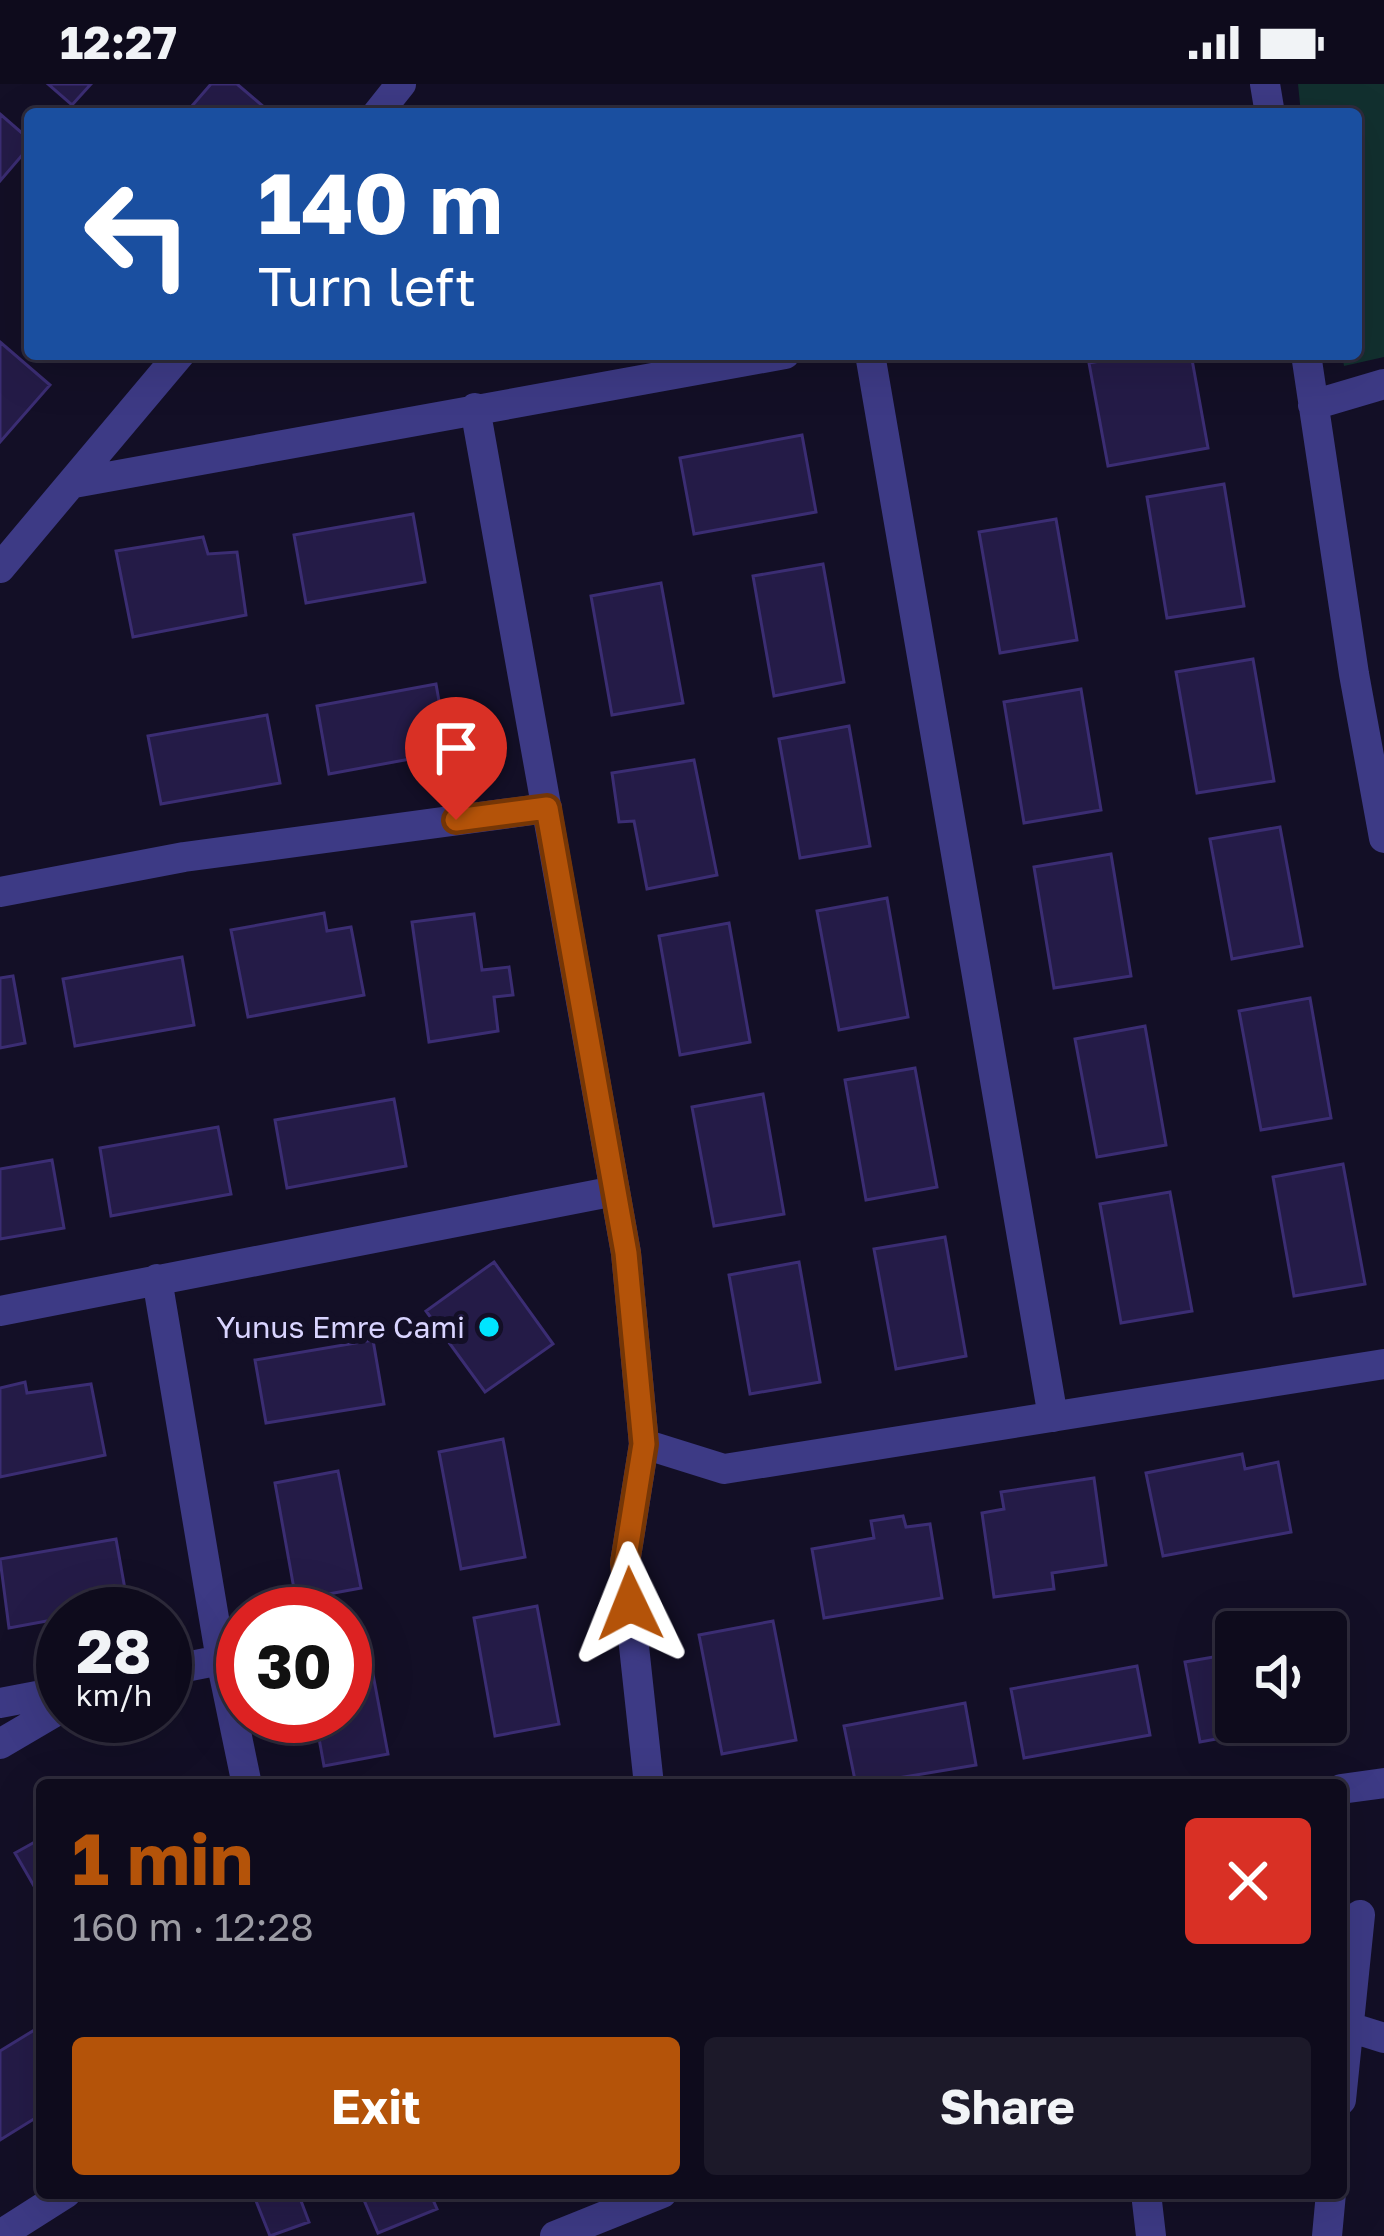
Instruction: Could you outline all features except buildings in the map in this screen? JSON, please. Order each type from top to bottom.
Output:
[{"type":"street","points":[[382,108],[401,84]]},
{"type":"street","points":[[0,568],[175,360]]},
{"type":"street","points":[[74,483],[750,360]]},
{"type":"street","points":[[871,360],[1052,1417]]},
{"type":"street","points":[[1307,360],[1384,838]]},
{"type":"street","points":[[1313,405],[1384,384]]},
{"type":"street","points":[[476,407],[626,1253],[644,1444],[625,1563],[648,1779]]},
{"type":"street","points":[[0,892],[184,857],[547,808]]},
{"type":"street","points":[[0,1311],[615,1191]]},
{"type":"street","points":[[158,1279],[216,1630]]},
{"type":"street","points":[[644,1444],[724,1469],[1384,1364]]},
{"type":"street","points":[[0,1703],[36,1696]]},
{"type":"street","points":[[0,1744],[36,1723]]},
{"type":"street","points":[[238,1743],[246,1779]]},
{"type":"street","points":[[1347,1789],[1384,1783]]},
{"type":"street","points":[[1347,2037],[1362,1914]]},
{"type":"street","points":[[1348,2027],[1384,2038]]},
{"type":"street","points":[[0,2235],[57,2199]]},
{"type":"street","points":[[555,2236],[649,2199]]},
{"type":"street","points":[[1147,2199],[1151,2236]]},
{"type":"street","points":[[1327,2236],[1330,2199]]},
{"type":"green space","points":[[1298,84],[1384,84],[1384,357],[1344,366],[1343,360],[1362,360],[1362,108],[1300,108]]},
{"type":"place","name":"Yunus Emre Cami","points":[[489,1327]]},
{"type":"route","points":[[456,820],[547,808],[626,1253],[644,1444],[625,1563],[630,1604]]}]
